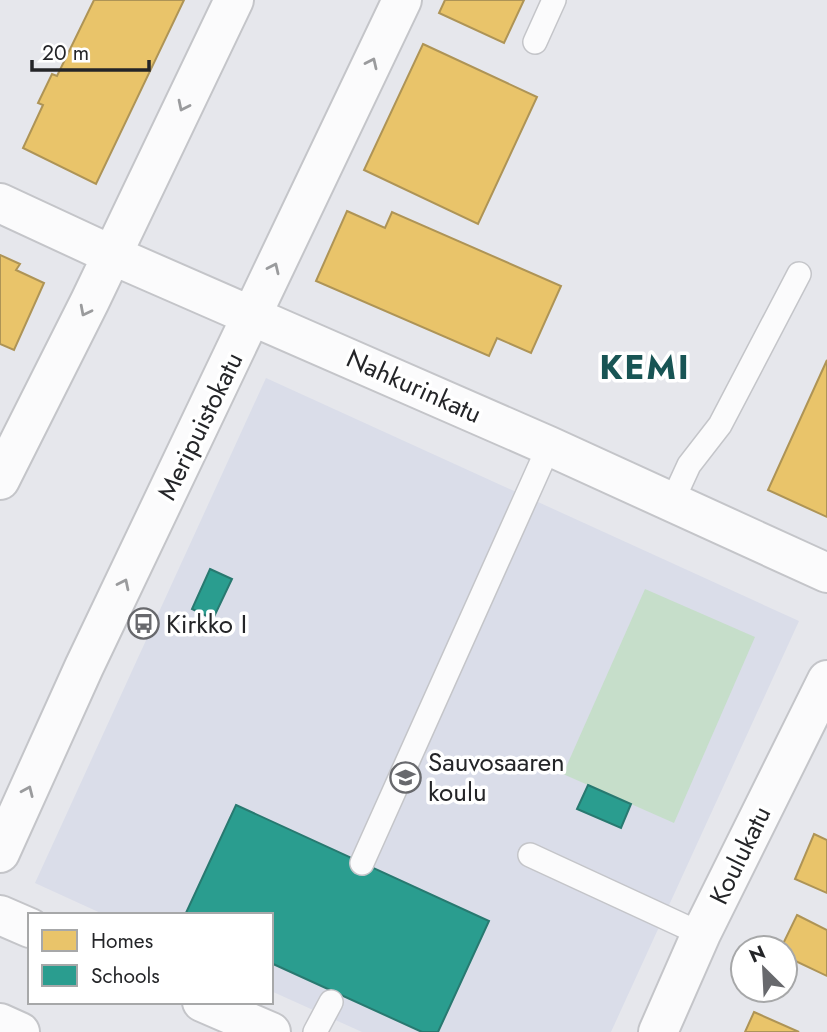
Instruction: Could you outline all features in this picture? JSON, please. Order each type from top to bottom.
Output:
[{"type":"street","points":[[0,480],[234,0]]},
{"type":"street","name":"Meripuistokatu","points":[[0,853],[84,667],[402,0]]},
{"type":"street","name":"Nahkurinkatu","points":[[0,203],[112,255],[549,446],[827,573]]},
{"type":"street","name":"Koulukatu","points":[[658,1032],[701,934],[827,680]]},
{"type":"street","points":[[0,915],[28,927]]},
{"type":"street","points":[[207,1004],[271,1032]]},
{"type":"street","points":[[0,1023],[20,1032]]},
{"type":"lane","points":[[535,42],[554,0]]},
{"type":"lane","points":[[672,502],[689,465],[720,425],[799,274]]},
{"type":"lane","points":[[362,863],[549,446]]},
{"type":"lane","points":[[530,855],[701,934]]},
{"type":"lane","points":[[315,1032],[331,1003]]},
{"type":"shaded area","name":"Sauvosaaren koulu","points":[[266,378],[799,621],[611,1032],[362,1032],[273,992],[273,913],[101,913],[35,883]]},
{"type":"green space","points":[[645,589],[755,637],[674,823],[563,774]]},
{"type":"building: Homes","points":[[94,0],[184,0],[96,184],[23,148],[43,105],[38,103],[52,74],[57,76]]},
{"type":"building: Homes","points":[[445,0],[524,0],[504,43],[439,13]]},
{"type":"building: Homes","points":[[423,44],[537,97],[478,224],[364,170]]},
{"type":"building: Homes","points":[[347,211],[385,228],[392,212],[561,286],[531,353],[497,338],[489,356],[316,281]]},
{"type":"building: Homes","points":[[0,255],[20,264],[16,270],[44,283],[14,350],[0,344]]},
{"type":"building: Homes","points":[[827,360],[827,517],[768,490]]},
{"type":"building: Homes","points":[[814,834],[827,840],[827,893],[795,879]]},
{"type":"building: Homes","points":[[797,915],[827,930],[827,976],[799,963],[799,934],[788,934]]},
{"type":"building: Homes","points":[[754,1012],[799,1032],[745,1032]]},
{"type":"building: Schools","points":[[210,569],[232,579],[213,619],[192,609]]},
{"type":"building: Schools","points":[[588,785],[631,804],[621,828],[577,809]]},
{"type":"building: Schools","points":[[236,805],[489,921],[438,1032],[422,1032],[273,964],[273,913],[186,913]]},
{"type":"place","name":"Kirkko I","points":[[143,624]]},
{"type":"place","name":"Sauvosaaren koulu","points":[[405,777]]},
{"type":"district","name":"KEMI","points":[[645,367]]}]
